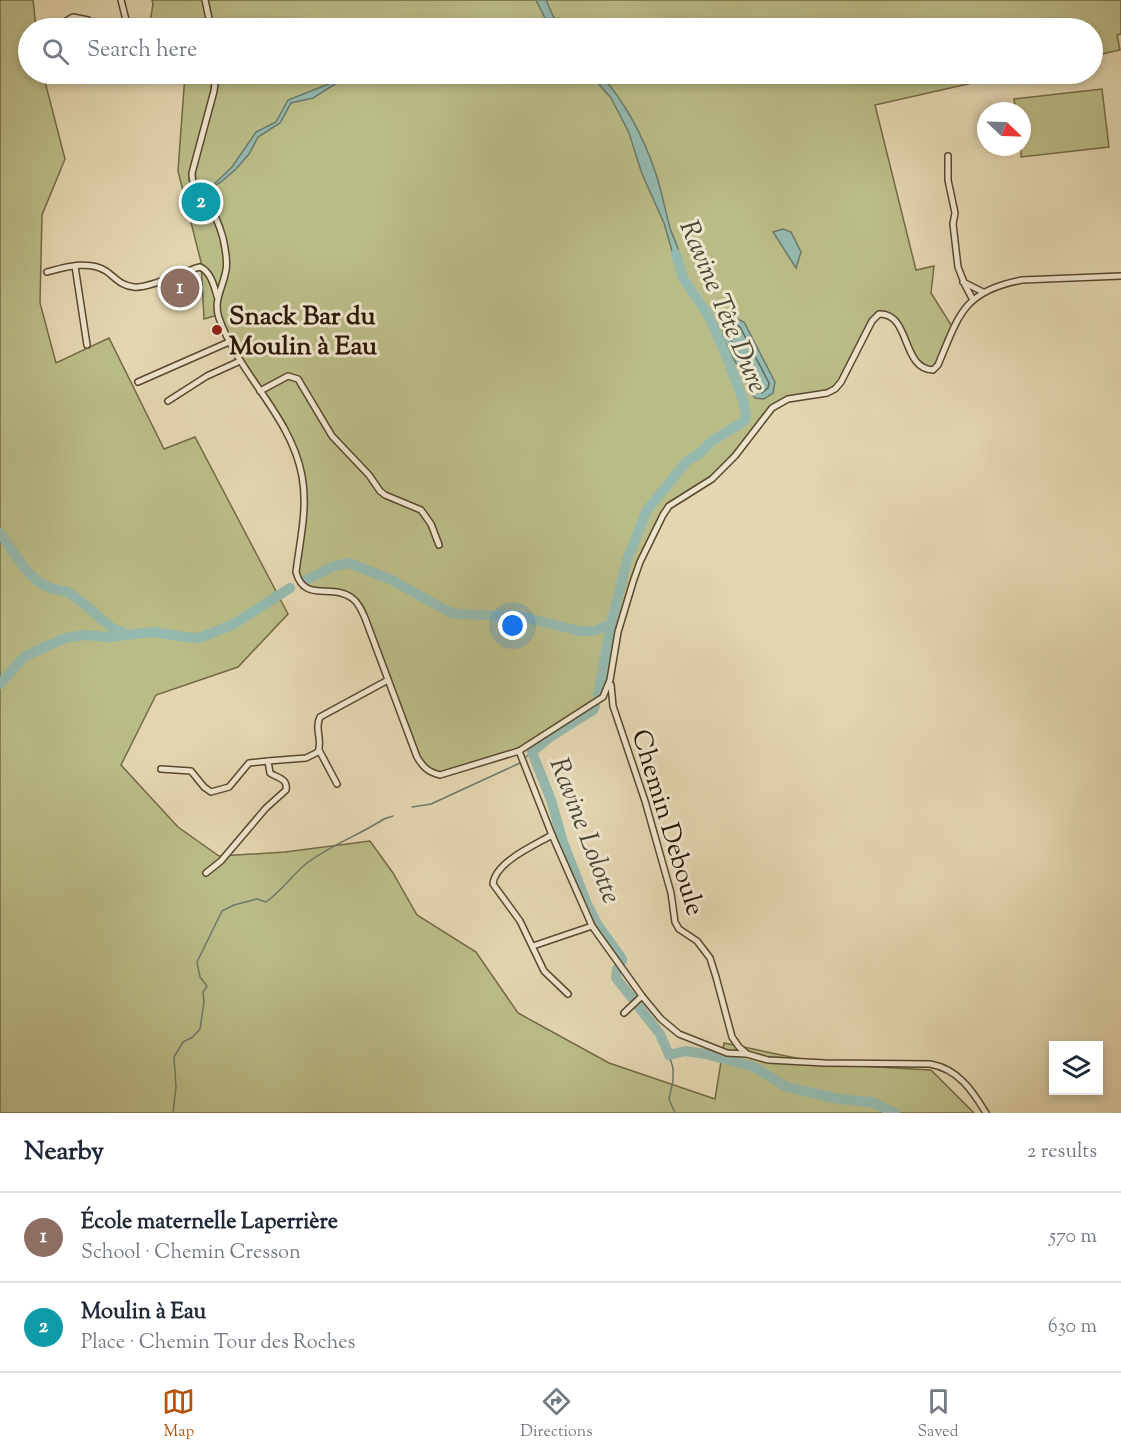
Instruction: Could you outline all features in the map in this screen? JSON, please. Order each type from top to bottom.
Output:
[{"type":"street","points":[[121,0],[126,18]]},
{"type":"street","points":[[205,0],[209,18]]},
{"type":"street","points":[[215,84],[192,173],[192,183],[210,209],[225,248],[226,273],[217,296]]},
{"type":"street","points":[[948,156],[948,180],[956,213],[953,224],[958,267],[973,300]]},
{"type":"street","points":[[76,266],[87,345]]},
{"type":"street","points":[[47,272],[76,266],[96,267],[107,272],[122,285],[135,288],[200,267],[206,269],[217,296],[218,315],[229,342],[288,434],[297,456],[303,478],[305,510],[296,572],[298,580],[303,587],[343,593],[356,601],[365,618],[417,757],[423,768],[440,775],[519,751],[605,694],[610,680],[618,632],[640,562],[669,506],[712,478],[728,464],[772,408],[788,399],[827,393],[835,389],[841,382],[872,321],[879,314],[891,317],[902,330],[915,362],[924,370],[933,370],[938,365],[958,317],[983,292],[1022,280],[1121,276]]},
{"type":"street","points":[[963,282],[983,292]]},
{"type":"street","points":[[138,382],[229,342]]},
{"type":"street","points":[[168,401],[207,376],[240,361]]},
{"type":"street","points":[[260,391],[288,376],[298,379],[332,436],[369,475],[380,491],[421,510],[431,524],[439,545]]},
{"type":"street","points":[[337,784],[319,750],[320,739],[317,727],[320,717],[388,680]]},
{"type":"street","name":"Chemin Deboule","points":[[610,680],[613,706],[645,801],[671,893],[675,922],[679,929],[705,949],[716,976],[732,1037],[747,1054]]},
{"type":"street","points":[[161,769],[191,771],[211,792],[229,788],[249,764],[306,758],[319,750]]},
{"type":"street","points":[[519,751],[552,835],[592,926],[642,996],[661,1019],[679,1034],[727,1053],[747,1054],[768,1060],[930,1064],[943,1067],[956,1074],[976,1097],[986,1113]]},
{"type":"street","points":[[206,873],[221,861],[267,808],[286,790],[287,786],[283,779],[270,773],[268,761]]},
{"type":"street","points":[[552,835],[511,859],[493,879],[493,884],[515,912],[544,971],[568,994]]},
{"type":"street","points":[[533,946],[592,926]]},
{"type":"street","points":[[624,1013],[642,996]]},
{"type":"green space","points":[[0,0],[33,0],[35,18],[18,18],[18,84],[46,84],[65,159],[42,215],[40,303],[56,363],[109,338],[164,449],[195,437],[288,614],[238,667],[156,695],[121,765],[178,827],[219,856],[285,852],[370,841],[393,873],[417,915],[476,952],[518,1013],[609,1063],[715,1099],[724,1043],[825,1064],[931,1070],[974,1113],[0,1113]]},
{"type":"green space","points":[[152,0],[1121,0],[1121,34],[1117,35],[1120,50],[1103,54],[1103,18],[151,18]]},
{"type":"green space","points":[[184,84],[968,84],[875,105],[916,270],[934,266],[931,293],[953,328],[933,370],[915,362],[903,333],[893,321],[879,314],[835,389],[788,399],[772,408],[712,479],[669,506],[633,582],[605,694],[519,751],[440,775],[423,768],[365,618],[351,597],[312,590],[298,580],[303,478],[288,433],[240,361],[218,315],[204,319],[201,262],[178,171]]},
{"type":"green space","points":[[1102,89],[1109,147],[1031,156],[1031,102],[1014,102],[1014,99]]},
{"type":"water","points":[[536,0],[546,0],[555,18],[545,18]]},
{"type":"water","points":[[329,84],[335,84],[313,98],[291,103],[280,123],[258,137],[249,154],[236,169],[208,190],[232,167],[256,132],[276,122],[288,100]]},
{"type":"water","points":[[599,84],[609,85],[626,108],[646,147],[679,252],[679,267],[676,265],[664,223],[642,174],[629,133],[611,98]]},
{"type":"water","points":[[783,229],[791,232],[801,252],[796,268],[773,232]]},
{"type":"water","points":[[737,319],[744,322],[775,382],[773,393],[764,399],[755,398],[723,338],[722,326]]},
{"type":"waterway","name":"Ravine Tête Dure","points":[[598,695],[611,624],[627,560],[647,510],[687,461],[699,454],[712,441],[743,422],[746,416],[742,397],[723,348],[708,315],[683,278],[676,254]]},
{"type":"waterway","points":[[0,533],[25,569],[37,581],[50,588],[68,592],[113,629],[125,633]]},
{"type":"waterway","name":"Ravine Tête Dure","points":[[304,581],[334,566],[349,563],[392,580],[449,612],[518,616],[580,631],[594,631],[611,624]]},
{"type":"waterway","name":"Ravine Tête Dure","points":[[0,684],[25,656],[65,638],[84,635],[109,637],[153,632],[192,638],[202,637],[234,624],[290,588]]},
{"type":"waterway","name":"Ravine Lolotte","points":[[595,706],[593,710],[550,737],[532,752],[587,904],[597,924],[622,961]]},
{"type":"waterway","name":"Ravine Lolotte","points":[[526,757],[532,752]]},
{"type":"waterway","points":[[412,807],[431,804],[520,763]]},
{"type":"waterway","points":[[173,1113],[176,1087],[174,1057],[183,1042],[193,1037],[200,1029],[204,1002],[203,992],[207,986],[200,977],[197,962],[222,911],[257,899],[266,902],[316,857],[393,816]]},
{"type":"waterway","name":"Ravine Lolotte","points":[[617,969],[616,978],[632,998]]},
{"type":"waterway","name":"Ravine Lolotte","points":[[638,1006],[660,1034],[669,1055],[685,1051],[706,1054],[754,1067],[785,1086],[839,1099],[872,1102],[895,1113]]},
{"type":"waterway","points":[[669,1055],[673,1068],[669,1099],[675,1113]]},
{"type":"place","name":"Moulin à Eau","points":[[201,202]]},
{"type":"place","name":"École maternelle Laperrière","points":[[180,288]]},
{"type":"place","name":"Snack Bar du Moulin à Eau","points":[[217,330]]}]
